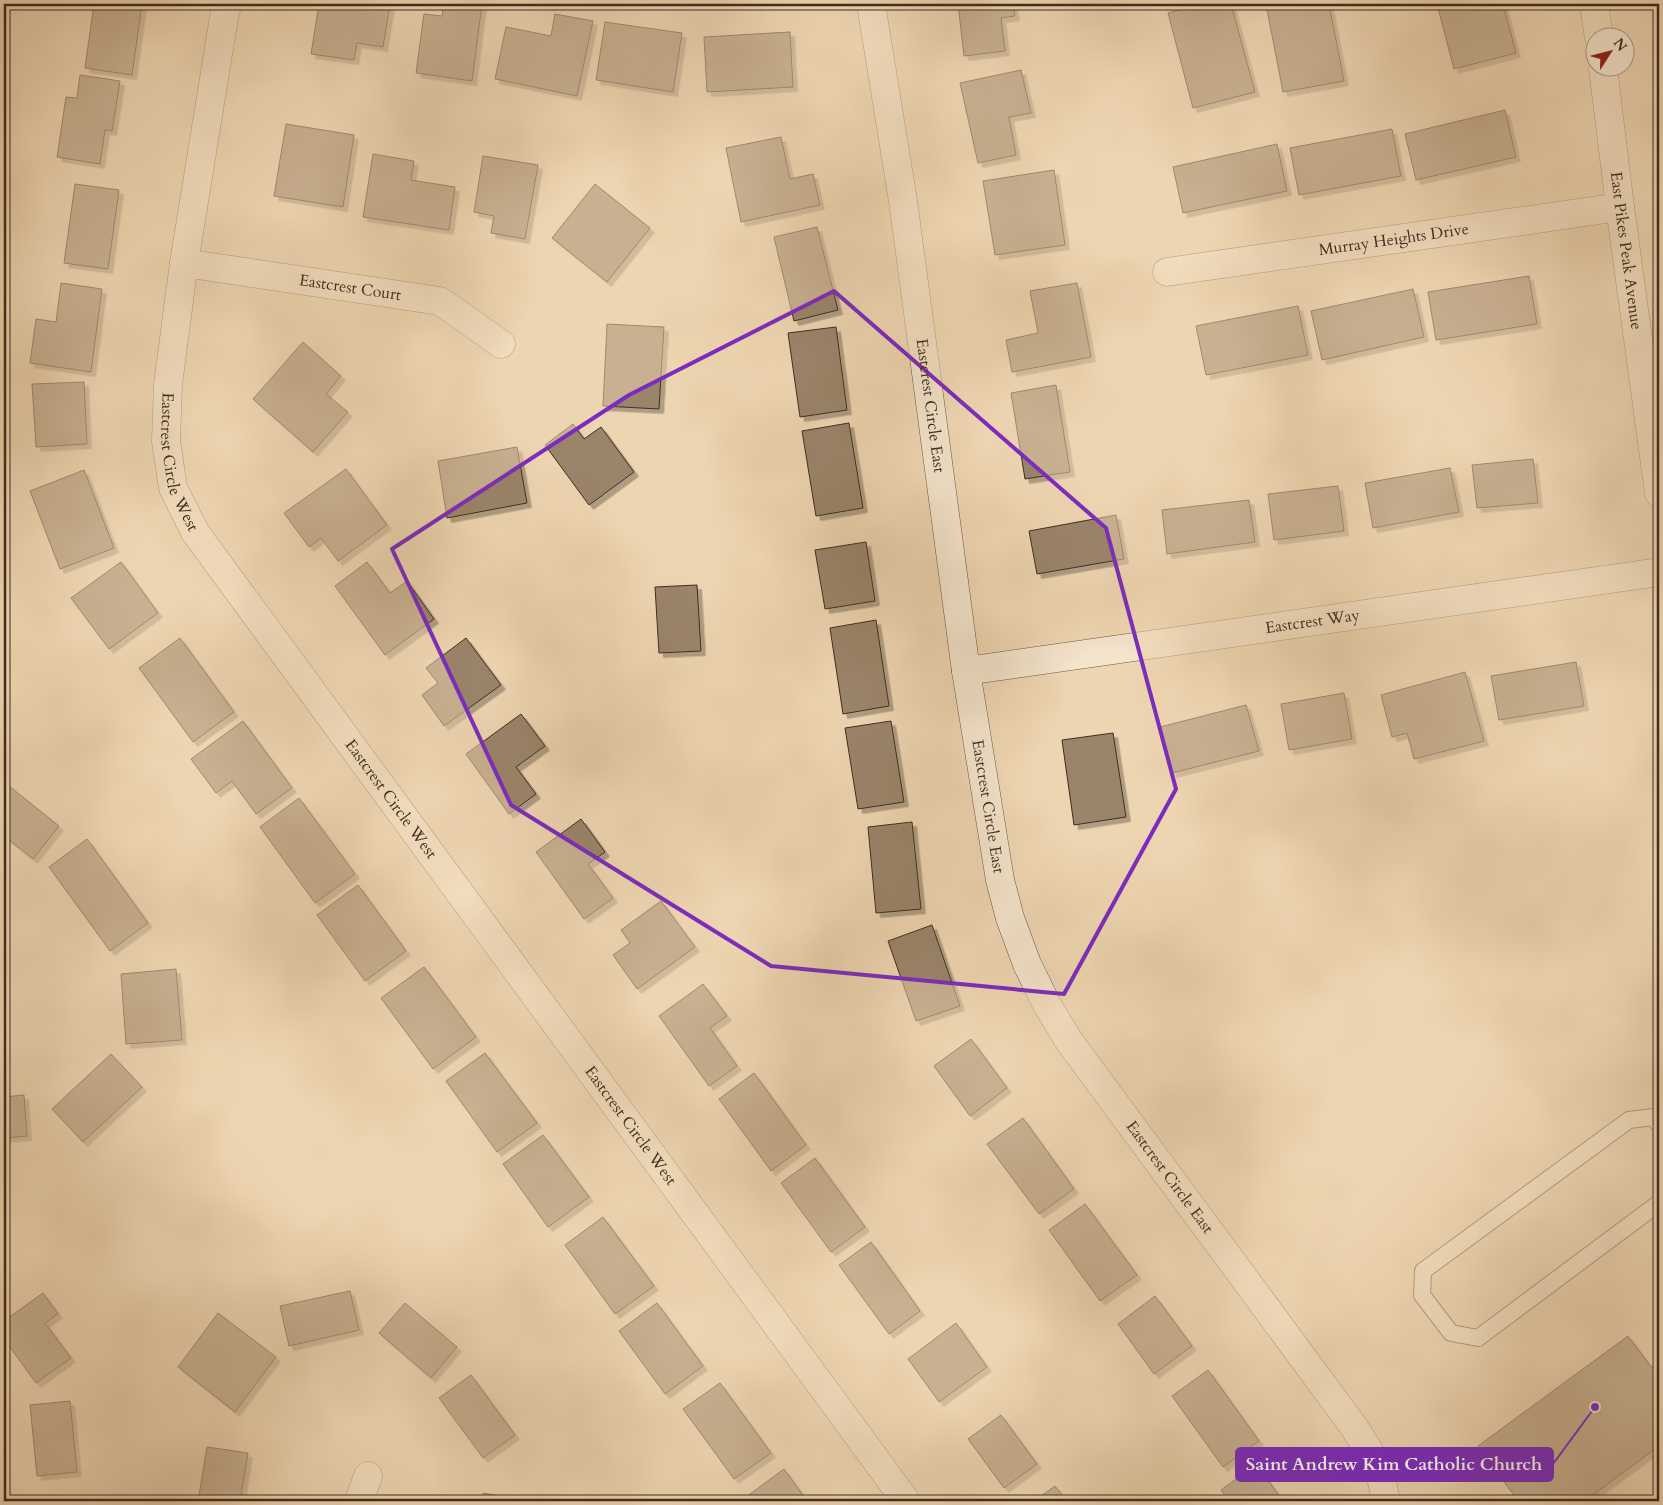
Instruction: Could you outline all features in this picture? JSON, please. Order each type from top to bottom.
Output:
[{"type":"street","name":"Eastcrest Circle West","points":[[228,4],[225,11],[184,263],[168,384],[166,440],[173,488],[195,532],[906,1501]]},
{"type":"street","name":"Eastcrest Circle East","points":[[871,4],[903,201],[966,671],[1000,880],[1010,918],[1027,964],[1046,1003],[1069,1042],[1354,1427],[1380,1468],[1386,1501]]},
{"type":"street","points":[[1594,4],[1598,28]]},
{"type":"street","name":"East Pikes Peak Avenue","points":[[1604,78],[1659,493]]},
{"type":"street","name":"Murray Heights Drive","points":[[1167,272],[1620,207]]},
{"type":"street","name":"Eastcrest Court","points":[[184,263],[440,301],[501,344]]},
{"type":"street","name":"Eastcrest Way","points":[[966,671],[1659,572]]},
{"type":"street","points":[[359,1501],[368,1476]]},
{"type":"lane","points":[[1659,1125],[1654,1117],[1629,1120],[1423,1271],[1422,1295],[1451,1333],[1478,1338],[1659,1203]]},
{"type":"highlighted area","points":[[834,291],[1106,528],[1176,789],[1064,994],[771,966],[511,805],[392,549],[629,395]]},
{"type":"building","points":[[94,4],[142,4],[132,75],[85,68]]},
{"type":"building","points":[[319,4],[390,4],[383,47],[357,43],[354,60],[311,54]]},
{"type":"building","points":[[444,4],[482,4],[472,81],[416,73],[424,14],[442,16]]},
{"type":"building","points":[[958,4],[1013,4],[1015,16],[1001,18],[1005,51],[964,56]]},
{"type":"building","points":[[1202,4],[1231,4],[1255,92],[1193,108],[1168,13]]},
{"type":"building","points":[[1266,4],[1329,4],[1344,81],[1283,92]]},
{"type":"building","points":[[1437,4],[1503,4],[1516,53],[1454,69]]},
{"type":"building","points":[[555,14],[593,21],[577,96],[495,79],[506,27],[551,36]]},
{"type":"building","points":[[605,22],[682,33],[673,92],[596,80]]},
{"type":"building","points":[[790,32],[793,87],[707,92],[704,37]]},
{"type":"building","points":[[1021,70],[1031,113],[1009,117],[1016,155],[978,163],[960,83]]},
{"type":"building","points":[[80,75],[120,81],[112,131],[105,130],[100,164],[57,157],[66,97],[77,98]]},
{"type":"building","points":[[1505,110],[1516,157],[1416,180],[1405,134]]},
{"type":"building","points":[[286,124],[354,135],[343,207],[274,196]]},
{"type":"building","points":[[1392,129],[1401,176],[1299,195],[1290,148]]},
{"type":"building","points":[[781,137],[790,179],[813,174],[820,205],[741,222],[726,148]]},
{"type":"building","points":[[1277,144],[1287,191],[1183,213],[1173,167]]},
{"type":"building","points":[[373,154],[414,161],[411,180],[455,187],[449,230],[363,217]]},
{"type":"building","points":[[483,156],[538,165],[525,239],[491,233],[494,216],[474,212]]},
{"type":"building","points":[[1054,170],[1065,245],[995,255],[983,181]]},
{"type":"building","points":[[75,184],[119,190],[108,269],[64,263]]},
{"type":"building","points":[[595,184],[650,228],[607,282],[552,238]]},
{"type":"building","points":[[817,227],[838,310],[794,321],[774,237]]},
{"type":"building","points":[[1529,276],[1537,324],[1436,340],[1428,292]]},
{"type":"building","points":[[61,283],[102,289],[91,372],[30,363],[36,319],[56,322]]},
{"type":"building","points":[[1077,283],[1091,357],[1012,372],[1006,340],[1038,333],[1030,291]]},
{"type":"building","points":[[1413,289],[1424,337],[1322,360],[1311,311]]},
{"type":"building","points":[[1298,306],[1308,355],[1206,375],[1196,326]]},
{"type":"building","points":[[607,324],[664,327],[659,409],[603,406]]},
{"type":"building","points":[[836,327],[847,410],[800,417],[788,333]]},
{"type":"building","points":[[303,342],[341,376],[326,394],[348,412],[313,452],[253,399]]},
{"type":"building","points":[[84,382],[87,444],[36,447],[32,384]]},
{"type":"building","points":[[1056,385],[1070,472],[1025,479],[1011,393]]},
{"type":"building","points":[[849,423],[863,508],[816,516],[802,431]]},
{"type":"building","points":[[573,424],[584,439],[601,427],[634,472],[589,505],[545,445]]},
{"type":"building","points":[[517,447],[527,503],[447,518],[438,461]]},
{"type":"building","points":[[1533,459],[1538,503],[1477,508],[1472,465]]},
{"type":"building","points":[[1450,468],[1459,512],[1373,528],[1365,483]]},
{"type":"building","points":[[346,469],[387,525],[338,561],[321,538],[309,547],[284,513]]},
{"type":"building","points":[[84,470],[114,548],[60,569],[30,491]]},
{"type":"building","points":[[1338,486],[1344,531],[1274,540],[1268,494]]},
{"type":"building","points":[[1249,500],[1255,542],[1167,554],[1162,510]]},
{"type":"building","points":[[1116,515],[1124,559],[1037,574],[1029,531]]},
{"type":"building","points":[[866,542],[875,601],[825,609],[815,550]]},
{"type":"building","points":[[121,562],[158,613],[109,649],[71,598]]},
{"type":"building","points":[[367,562],[390,593],[407,581],[434,619],[385,655],[335,586]]},
{"type":"building","points":[[697,585],[701,651],[659,653],[655,587]]},
{"type":"building","points":[[876,620],[889,706],[843,714],[830,628]]},
{"type":"building","points":[[180,638],[234,712],[193,742],[139,668]]},
{"type":"building","points":[[466,638],[501,685],[444,726],[422,695],[438,683],[426,668]]},
{"type":"building","points":[[1576,662],[1584,706],[1499,720],[1491,676]]},
{"type":"building","points":[[1465,672],[1484,741],[1414,759],[1407,733],[1392,737],[1381,695]]},
{"type":"building","points":[[1344,693],[1352,739],[1289,750],[1281,704]]},
{"type":"building","points":[[1246,705],[1259,751],[1172,773],[1160,727]]},
{"type":"building","points":[[521,714],[545,746],[516,767],[536,794],[509,814],[466,754]]},
{"type":"building","points":[[243,721],[292,788],[256,814],[232,781],[216,793],[191,759]]},
{"type":"building","points":[[891,721],[904,802],[858,809],[845,728]]},
{"type":"building","points":[[1113,733],[1126,817],[1074,825],[1062,740]]},
{"type":"building","points":[[4,782],[59,826],[33,859],[4,836]]},
{"type":"building","points":[[299,798],[355,874],[315,903],[260,827]]},
{"type":"building","points":[[581,819],[605,852],[588,864],[613,898],[584,919],[536,852]]},
{"type":"building","points":[[912,822],[921,909],[876,913],[868,827]]},
{"type":"building","points":[[87,839],[148,923],[110,951],[49,867]]},
{"type":"building","points":[[358,885],[406,951],[365,981],[317,915]]},
{"type":"building","points":[[661,901],[695,947],[637,989],[613,955],[630,943],[621,930]]},
{"type":"building","points":[[932,925],[960,1006],[916,1021],[888,941]]},
{"type":"building","points":[[424,967],[476,1037],[433,1069],[381,998]]},
{"type":"building","points":[[176,969],[182,1040],[126,1044],[121,974]]},
{"type":"building","points":[[703,984],[727,1016],[710,1028],[737,1066],[709,1086],[659,1016]]},
{"type":"building","points":[[971,1039],[1007,1088],[970,1116],[934,1066]]},
{"type":"building","points":[[485,1053],[537,1123],[497,1152],[446,1081]]},
{"type":"building","points":[[111,1054],[142,1087],[83,1142],[52,1109]]},
{"type":"building","points":[[754,1073],[806,1145],[771,1171],[719,1099]]},
{"type":"building","points":[[24,1095],[27,1136],[4,1138],[4,1097]]},
{"type":"building","points":[[1023,1118],[1074,1189],[1039,1214],[987,1144]]},
{"type":"building","points":[[543,1135],[589,1197],[548,1227],[503,1164]]},
{"type":"building","points":[[815,1158],[865,1227],[831,1252],[781,1183]]},
{"type":"building","points":[[1085,1204],[1137,1275],[1100,1301],[1049,1230]]},
{"type":"building","points":[[603,1217],[654,1286],[615,1314],[565,1245]]},
{"type":"building","points":[[871,1242],[920,1311],[889,1334],[839,1265]]},
{"type":"building","points":[[350,1291],[359,1330],[289,1346],[280,1306]]},
{"type":"building","points":[[43,1293],[58,1314],[45,1323],[71,1358],[36,1383],[4,1339],[4,1321]]},
{"type":"building","points":[[1155,1296],[1192,1346],[1154,1374],[1118,1324]]},
{"type":"building","points":[[405,1303],[457,1347],[431,1378],[379,1333]]},
{"type":"building","points":[[657,1303],[703,1366],[665,1394],[619,1331]]},
{"type":"building","points":[[218,1313],[276,1357],[235,1412],[178,1367]]},
{"type":"building","points":[[956,1323],[987,1367],[939,1402],[908,1359]]},
{"type":"building","points":[[1628,1336],[1652,1368],[1659,1363],[1659,1446],[1590,1497],[1594,1501],[1518,1501],[1478,1446]]},
{"type":"building","points":[[1208,1370],[1259,1441],[1223,1467],[1172,1396]]},
{"type":"building","points":[[471,1375],[515,1435],[483,1458],[439,1398]]},
{"type":"building","points":[[720,1383],[771,1453],[734,1479],[683,1409]]},
{"type":"building","points":[[70,1401],[77,1472],[37,1476],[30,1405]]},
{"type":"building","points":[[1001,1415],[1037,1464],[1004,1488],[968,1439]]},
{"type":"building","points":[[207,1447],[248,1453],[240,1501],[198,1501]]},
{"type":"building","points":[[1256,1464],[1283,1501],[1229,1501],[1221,1490]]},
{"type":"building","points":[[784,1469],[807,1501],[750,1501],[746,1497]]},
{"type":"building","points":[[1055,1486],[1067,1501],[1034,1501]]},
{"type":"building","points":[[483,1493],[527,1501],[482,1501]]},
{"type":"place","name":"Saint Andrew Kim Catholic Church","points":[[1595,1407]]}]
